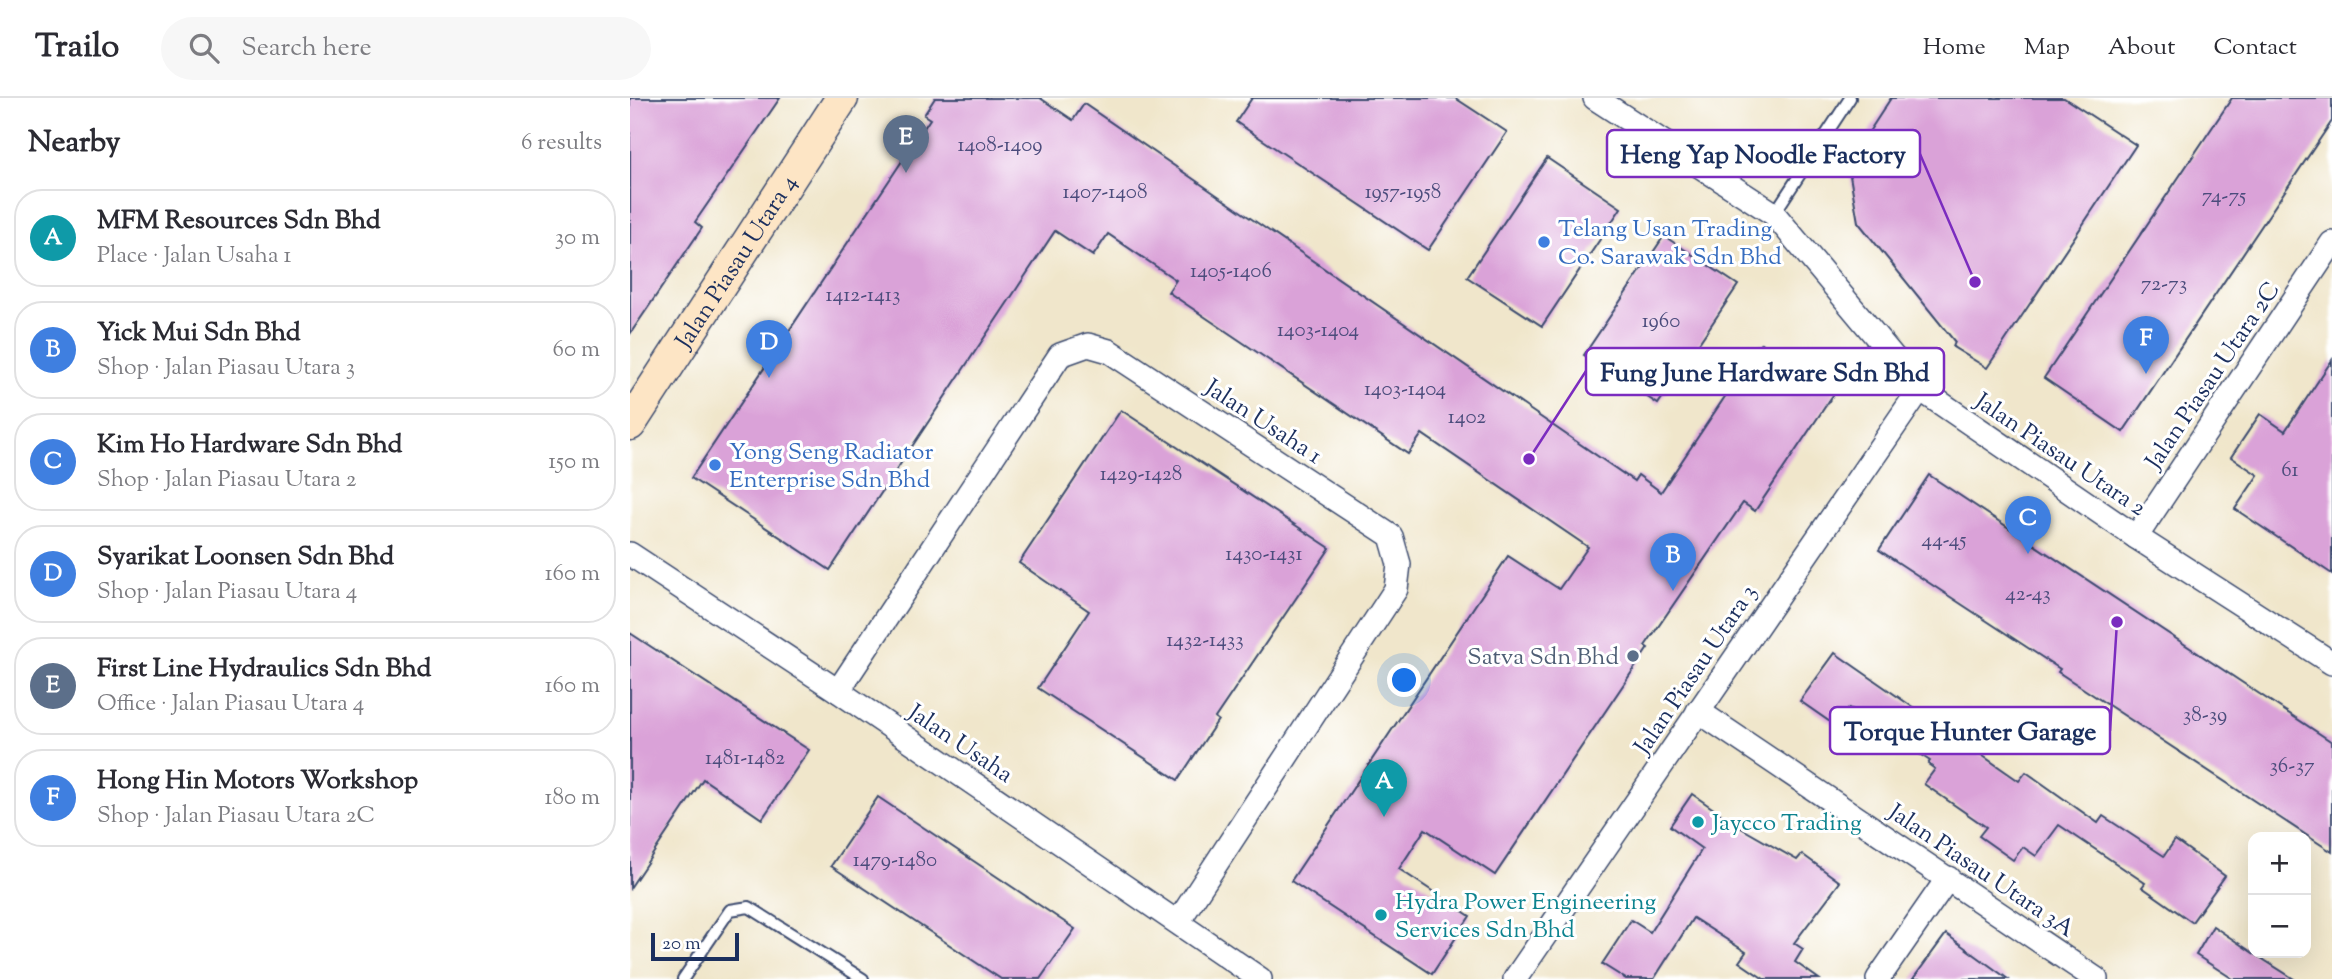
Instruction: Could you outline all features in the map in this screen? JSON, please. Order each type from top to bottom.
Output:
[{"type":"street","name":"Jalan Piasau Utara 4","points":[[630,424],[842,98]]},
{"type":"street","name":"Jalan Piasau Utara 2","points":[[1595,98],[1774,214],[1920,389],[2136,537],[2332,663]]},
{"type":"street","name":"Jalan Piasau Utara 2C","points":[[2136,537],[2332,243]]},
{"type":"street","name":"Jalan Usaha 1","points":[[838,691],[1060,355],[1088,345],[1109,351],[1391,537],[1399,564],[1396,589],[1178,922]]},
{"type":"street","name":"Jalan Piasau Utara 3","points":[[1515,979],[1920,389]]},
{"type":"street","name":"Jalan Usaha","points":[[630,554],[838,691],[1260,979]]},
{"type":"street","name":"Jalan Piasau Utara 3A","points":[[1698,711],[2096,979]]},
{"type":"street","points":[[1878,979],[1948,878]]},
{"type":"lane","points":[[1774,214],[1850,98]]},
{"type":"lane","points":[[683,979],[730,910],[749,906],[863,979]]},
{"type":"building","points":[[630,98],[780,98],[695,222],[702,228],[630,334]]},
{"type":"building","points":[[935,98],[1040,98],[1073,120],[1084,104],[1634,481],[1638,475],[1661,492],[1761,343],[1835,392],[1755,511],[1743,503],[1645,646],[1648,648],[1495,875],[1425,829],[1399,869],[1470,916],[1432,974],[1291,881],[1508,556],[1559,589],[1588,547],[1422,434],[1408,454],[1168,292],[1176,280],[1108,234],[1093,256],[1055,231],[830,570],[691,478],[930,119],[924,115]]},
{"type":"building","points":[[1252,98],[1455,98],[1507,132],[1428,250],[1236,122]]},
{"type":"building","points":[[1891,98],[2064,98],[2136,145],[1987,368],[1953,347],[1955,342],[1858,222],[1848,164]]},
{"type":"building","points":[[2232,98],[2332,98],[2332,121],[2123,432],[2044,378]]},
{"type":"building","name":"Telang Usan Trading Co. Sarawak Sdn Bhd","points":[[1547,158],[1621,208],[1542,326],[1467,277]]},
{"type":"building","points":[[1664,236],[1738,285],[1658,404],[1584,355]]},
{"type":"building","points":[[2332,360],[2332,574],[2235,509],[2258,475],[2231,457],[2260,414],[2285,431]]},
{"type":"building","points":[[1121,410],[1330,548],[1215,718],[1218,720],[1178,780],[1038,688],[1089,611],[1019,563]]},
{"type":"building","points":[[1929,475],[2332,742],[2332,852],[2311,838],[2311,832],[2302,832],[2058,672],[2060,669],[1879,550]]},
{"type":"building","points":[[630,633],[809,750],[762,819],[703,779],[630,888]]},
{"type":"building","points":[[1835,653],[2019,781],[2026,772],[2098,823],[2103,816],[2164,856],[2175,840],[2225,876],[2192,922],[2142,887],[2145,883],[2059,825],[2036,856],[2023,847],[2013,860],[1979,836],[1986,827],[1924,784],[1935,769],[1928,764],[1930,761],[1849,708],[1836,726],[1800,701]]},
{"type":"building","points":[[1692,794],[1741,828],[1797,860],[1802,854],[1840,882],[1794,943],[1803,949],[1795,962],[1819,979],[1764,979],[1739,962],[1746,952],[1693,918],[1654,979],[1626,979],[1602,964],[1631,920],[1650,932],[1702,849],[1670,826]]},
{"type":"building","points":[[878,797],[1075,929],[1040,979],[1001,979],[831,866]]},
{"type":"building","points":[[2213,926],[2248,950],[2248,958],[2261,958],[2294,979],[2233,979],[2196,955]]},
{"type":"building","points":[[1946,934],[2008,979],[1913,979]]},
{"type":"place","name":"First Line Hydraulics Sdn Bhd","points":[[906,173]]},
{"type":"place","name":"Telang Usan Trading Co. Sarawak Sdn Bhd","points":[[1544,242]]},
{"type":"place","name":"Heng Yap Noodle Factory","points":[[1975,282]]},
{"type":"place","name":"Hong Hin Motors Workshop","points":[[2146,374]]},
{"type":"place","name":"Syarikat Loonsen Sdn Bhd","points":[[769,378]]},
{"type":"place","name":"Fung June Hardware Sdn Bhd","points":[[1529,459]]},
{"type":"place","name":"Yong Seng Radiator Enterprise Sdn Bhd","points":[[715,465]]},
{"type":"place","name":"Kim Ho Hardware Sdn Bhd","points":[[2028,554]]},
{"type":"place","name":"Yick Mui Sdn Bhd","points":[[1673,591]]},
{"type":"place","name":"Torque Hunter Garage","points":[[2117,622]]},
{"type":"place","name":"Satva Sdn Bhd","points":[[1633,656]]},
{"type":"place","name":"MFM Resources Sdn Bhd","points":[[1384,817]]},
{"type":"place","name":"Jaycco Trading","points":[[1698,822]]},
{"type":"place","name":"Hydra Power Engineering Services Sdn Bhd","points":[[1381,915]]}]
